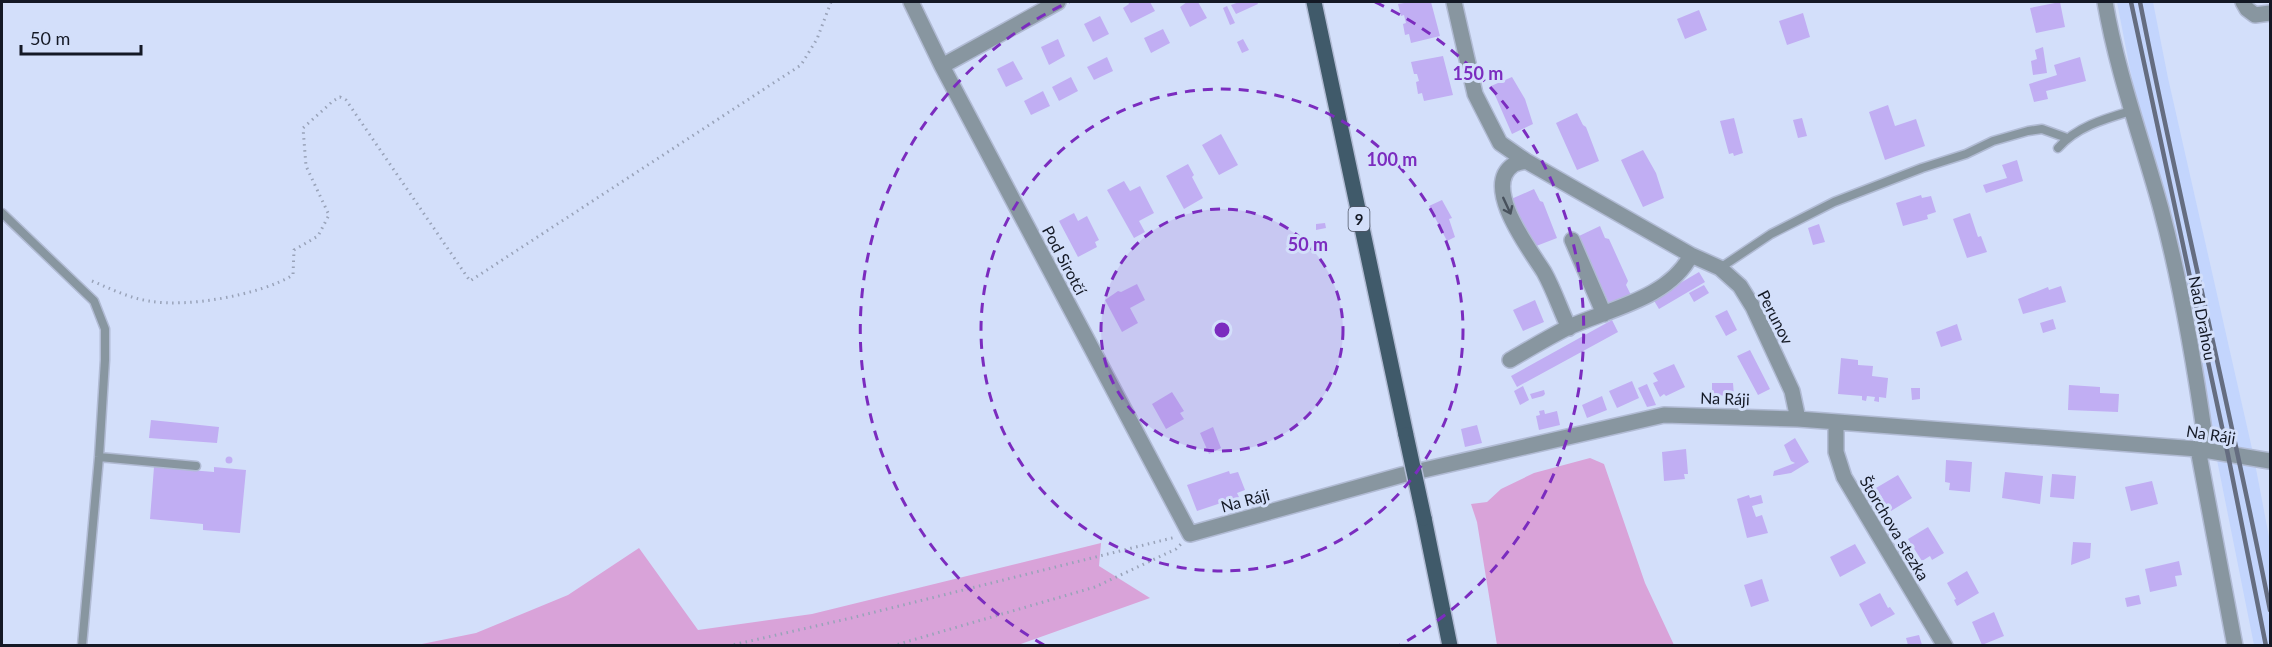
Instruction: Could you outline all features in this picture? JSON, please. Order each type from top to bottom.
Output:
[{"type":"main road","name":"9","points":[[1314,2],[1450,645]]},
{"type":"street","name":"Pod Sirotčí","points":[[911,2],[942,66],[1190,534]]},
{"type":"street","points":[[942,66],[1058,2]]},
{"type":"street","name":"Perunov","points":[[1454,2],[1475,94],[1500,144],[1691,255],[1720,268],[1740,286],[1753,307],[1792,391],[1798,419]]},
{"type":"street","name":"Nad Drahou","points":[[2105,2],[2131,111],[2161,210],[2188,330],[2205,437],[2198,449],[2235,645]]},
{"type":"street","points":[[2243,2],[2247,9],[2255,15],[2271,13]]},
{"type":"street","points":[[1526,161],[1513,165],[1506,174],[1503,196],[1526,248],[1543,271],[1569,328]]},
{"type":"street","points":[[1572,240],[1604,314]]},
{"type":"street","points":[[1510,360],[1569,328],[1629,304],[1667,282],[1685,266],[1691,255]]},
{"type":"street","name":"Na Ráji","points":[[1190,534],[1402,475],[1664,415],[1798,419],[2198,449],[2271,461]]},
{"type":"street","name":"Štorchova stezka","points":[[1836,422],[1836,452],[1844,477],[1945,645]]},
{"type":"lane","points":[[2058,148],[2067,138],[2098,122],[2131,111]]},
{"type":"lane","points":[[1720,268],[1771,234],[1824,207],[1966,154],[1993,141],[2042,129],[2067,138]]},
{"type":"lane","points":[[2,213],[94,301],[105,329],[99,457],[82,645]]},
{"type":"lane","points":[[99,457],[196,466]]},
{"type":"path","points":[[94,301],[91,281],[129,297],[151,302],[185,302],[228,297],[273,285],[293,275],[294,250],[318,236],[329,215],[306,166],[303,128],[340,97],[346,100],[470,281],[801,65],[817,39],[831,2]]},
{"type":"path","points":[[728,645],[851,618],[1190,534]]},
{"type":"path","points":[[892,645],[1095,587],[1176,549],[1190,534]]},
{"type":"shaded area","points":[[2117,2],[2153,2],[2168,78],[2253,453],[2270,542],[2270,645],[2254,645],[2217,460],[2133,85]]},
{"type":"shaded area","points":[[1590,458],[1604,464],[1645,583],[1674,645],[1497,645],[1477,522],[1471,504],[1487,502],[1501,489],[1534,473]]},
{"type":"shaded area","points":[[1101,543],[1099,566],[1150,598],[1018,645],[417,645],[476,633],[568,595],[639,548],[698,630],[812,614]]},
{"type":"building","points":[[1128,2],[1150,2],[1155,11],[1131,23],[1123,8],[1129,4]]},
{"type":"building","points":[[1187,2],[1198,2],[1207,18],[1190,27],[1180,7]]},
{"type":"building","points":[[1239,2],[1257,2],[1258,4],[1236,14],[1231,5]]},
{"type":"building","points":[[1431,2],[1440,36],[1411,43],[1409,34],[1405,35],[1403,24],[1406,23],[1404,15],[1401,16],[1398,4]]},
{"type":"building","points":[[2060,2],[2065,27],[2036,33],[2030,8]]},
{"type":"building","points":[[1227,6],[1235,23],[1230,25],[1223,8]]},
{"type":"building","points":[[1699,10],[1707,30],[1685,39],[1677,19]]},
{"type":"building","points":[[1803,13],[1810,37],[1787,45],[1779,21]]},
{"type":"building","points":[[1100,16],[1109,34],[1093,42],[1084,24]]},
{"type":"building","points":[[1163,29],[1170,43],[1151,53],[1144,38]]},
{"type":"building","points":[[1058,39],[1065,56],[1049,65],[1041,47]]},
{"type":"building","points":[[1243,39],[1249,50],[1242,53],[1237,42]]},
{"type":"building","points":[[2043,47],[2047,73],[2033,75],[2031,61],[2037,59],[2035,50]]},
{"type":"building","points":[[1443,56],[1453,95],[1424,101],[1422,93],[1418,94],[1416,82],[1419,81],[1417,74],[1414,74],[1411,62]]},
{"type":"building","points":[[1107,57],[1113,71],[1094,80],[1087,67]]},
{"type":"building","points":[[2080,57],[2086,81],[2046,91],[2048,99],[2034,102],[2029,84],[2057,75],[2054,65]]},
{"type":"building","points":[[1013,61],[1023,79],[1006,87],[997,69]]},
{"type":"building","points":[[1071,77],[1078,91],[1059,101],[1052,87]]},
{"type":"building","points":[[1512,77],[1525,99],[1533,124],[1512,134],[1491,86]]},
{"type":"building","points":[[1043,91],[1050,106],[1031,115],[1024,101]]},
{"type":"building","points":[[1888,105],[1895,126],[1916,119],[1925,146],[1885,160],[1869,112]]},
{"type":"building","points":[[1577,113],[1586,127],[1599,161],[1577,170],[1556,123]]},
{"type":"building","points":[[1734,118],[1743,153],[1734,156],[1733,153],[1729,154],[1720,121]]},
{"type":"building","points":[[1802,118],[1807,136],[1798,138],[1793,120]]},
{"type":"building","points":[[1221,134],[1238,165],[1219,175],[1202,145]]},
{"type":"building","points":[[1643,150],[1656,173],[1664,198],[1643,207],[1621,160]]},
{"type":"building","points":[[2017,160],[2023,181],[1986,193],[1983,185],[2007,178],[2002,165]]},
{"type":"building","points":[[1188,164],[1203,198],[1184,209],[1166,176]]},
{"type":"building","points":[[1124,181],[1130,191],[1140,186],[1154,213],[1139,221],[1145,232],[1134,238],[1107,190]]},
{"type":"building","points":[[1534,189],[1540,201],[1543,202],[1557,238],[1531,248],[1509,200]]},
{"type":"building","points":[[1921,195],[1922,198],[1931,196],[1936,212],[1927,215],[1928,219],[1903,226],[1896,203]]},
{"type":"building","points":[[1442,200],[1452,218],[1449,219],[1455,237],[1447,241],[1429,206]]},
{"type":"building","points":[[1074,213],[1078,221],[1087,216],[1099,240],[1095,242],[1097,247],[1078,257],[1059,221]]},
{"type":"building","points":[[1970,213],[1978,237],[1981,236],[1987,252],[1967,258],[1953,219]]},
{"type":"building","points":[[1325,223],[1326,228],[1316,230],[1316,224]]},
{"type":"building","points":[[1819,224],[1825,242],[1813,245],[1808,228]]},
{"type":"building","points":[[1600,226],[1605,238],[1609,239],[1628,281],[1626,285],[1632,297],[1610,306],[1579,236]]},
{"type":"building","points":[[1699,272],[1705,282],[1659,309],[1653,299]]},
{"type":"building","points":[[1137,284],[1145,300],[1130,308],[1138,323],[1122,332],[1105,300],[1118,291],[1121,292]]},
{"type":"building","points":[[1704,285],[1709,293],[1694,302],[1689,293]]},
{"type":"building","points":[[2061,286],[2066,302],[2023,314],[2018,299],[2048,287],[2049,290]]},
{"type":"building","points":[[1535,300],[1544,322],[1523,331],[1513,310]]},
{"type":"building","points":[[1727,310],[1737,330],[1726,336],[1715,316]]},
{"type":"building","points":[[2053,319],[2056,329],[2043,333],[2040,323]]},
{"type":"building","points":[[1612,320],[1618,332],[1517,387],[1511,376]]},
{"type":"building","points":[[1957,324],[1962,340],[1941,347],[1936,332]]},
{"type":"building","points":[[1750,350],[1770,389],[1758,395],[1737,356]]},
{"type":"building","points":[[1841,358],[1858,360],[1858,365],[1873,366],[1872,376],[1888,378],[1886,398],[1879,397],[1879,402],[1874,401],[1875,397],[1867,396],[1866,401],[1862,400],[1862,396],[1838,394]]},
{"type":"building","points":[[1674,364],[1685,387],[1660,397],[1653,383],[1658,381],[1653,373]]},
{"type":"building","points":[[1632,381],[1639,398],[1617,408],[1609,391]]},
{"type":"building","points":[[1712,383],[1733,383],[1734,396],[1712,395]]},
{"type":"building","points":[[1647,384],[1656,405],[1647,407],[1638,388]]},
{"type":"building","points":[[2069,385],[2100,387],[2100,393],[2119,394],[2118,412],[2068,410]]},
{"type":"building","points":[[1523,386],[1529,400],[1520,405],[1514,391]]},
{"type":"building","points":[[1911,388],[1920,388],[1920,399],[1912,400]]},
{"type":"building","points":[[1544,390],[1543,396],[1532,399],[1530,394]]},
{"type":"building","points":[[1172,392],[1184,411],[1180,413],[1184,419],[1166,429],[1152,404]]},
{"type":"building","points":[[1602,396],[1607,410],[1587,418],[1582,405]]},
{"type":"building","points":[[1544,410],[1545,414],[1557,411],[1560,425],[1539,430],[1536,416],[1540,415],[1539,411]]},
{"type":"building","points":[[151,420],[219,427],[217,443],[149,438]]},
{"type":"building","points":[[1477,425],[1482,443],[1465,447],[1461,429]]},
{"type":"building","points":[[1213,427],[1221,448],[1209,454],[1200,433]]},
{"type":"building","points":[[1795,438],[1809,462],[1791,473],[1773,476],[1774,471],[1795,463],[1791,461],[1784,445]]},
{"type":"building","points":[[1686,449],[1688,474],[1684,474],[1685,479],[1664,481],[1662,452]]},
{"type":"building","points":[[229,457],[232,460],[229,463],[226,460]]},
{"type":"building","points":[[1946,460],[1972,462],[1970,492],[1949,490],[1950,483],[1945,482]]},
{"type":"building","points":[[154,467],[214,472],[214,467],[246,470],[240,533],[203,530],[203,524],[150,519]]},
{"type":"building","points":[[1229,471],[1230,474],[1238,472],[1245,490],[1237,493],[1239,497],[1197,511],[1187,485]]},
{"type":"building","points":[[2005,472],[2043,476],[2040,504],[2002,498]]},
{"type":"building","points":[[2052,474],[2076,476],[2074,499],[2050,497]]},
{"type":"building","points":[[1898,475],[1912,498],[1891,511],[1890,509],[1885,512],[1877,500],[1882,497],[1876,488]]},
{"type":"building","points":[[2152,481],[2158,504],[2131,511],[2125,487]]},
{"type":"building","points":[[1749,495],[1750,498],[1761,495],[1763,503],[1752,506],[1756,517],[1762,515],[1768,533],[1747,538],[1737,499]]},
{"type":"building","points":[[1928,527],[1944,553],[1932,560],[1930,556],[1922,561],[1908,539]]},
{"type":"building","points":[[2073,542],[2091,543],[2090,558],[2071,565]]},
{"type":"building","points":[[1855,544],[1866,563],[1840,577],[1830,557]]},
{"type":"building","points":[[2179,561],[2182,575],[2175,576],[2177,586],[2150,592],[2145,569]]},
{"type":"building","points":[[1967,571],[1979,593],[1957,606],[1954,600],[1956,599],[1947,583]]},
{"type":"building","points":[[1762,579],[1769,601],[1751,607],[1744,585]]},
{"type":"building","points":[[1880,593],[1888,608],[1890,607],[1895,614],[1871,627],[1859,604]]},
{"type":"building","points":[[2139,595],[2141,604],[2127,607],[2125,598]]},
{"type":"building","points":[[1994,612],[2004,636],[1982,645],[1972,622]]},
{"type":"building","points":[[1919,635],[1922,645],[1908,645],[1906,638]]},
{"type":"railway","points":[[2131,2],[2228,455],[2266,646]]},
{"type":"railway","points":[[2140,2],[2270,610]]}]
